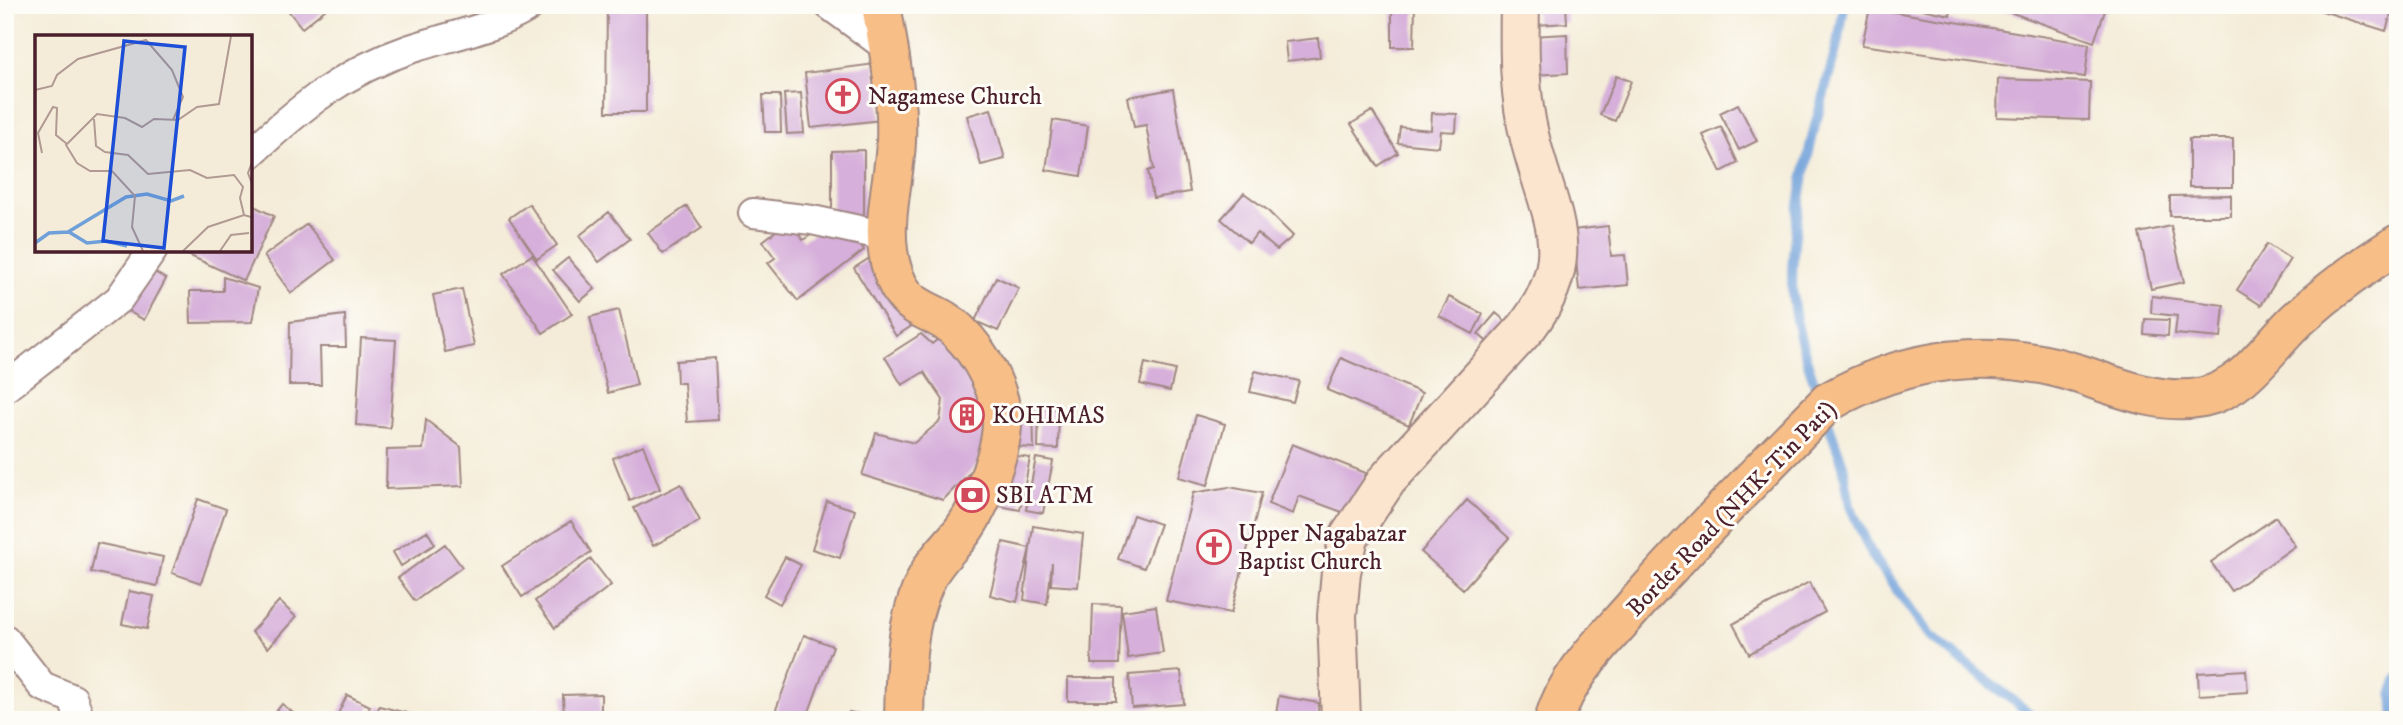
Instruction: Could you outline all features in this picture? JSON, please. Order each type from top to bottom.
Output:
[{"type":"main road","points":[[881,5],[889,49],[896,142],[888,194],[887,236],[894,277],[909,303],[957,330],[990,376],[999,401],[1002,426],[984,489],[966,527],[931,570],[912,613],[904,720]]},
{"type":"main road","name":"Border Road (NHK-Tin Pati)","points":[[1554,720],[1559,704],[1588,659],[1667,570],[1828,402],[1858,385],[1880,375],[1948,360],[2026,360],[2161,398],[2202,398],[2231,388],[2297,319],[2352,271],[2398,244]]},
{"type":"street","points":[[252,152],[330,86],[408,50],[493,22],[531,5]]},
{"type":"street","points":[[829,5],[889,49]]},
{"type":"street","points":[[1341,720],[1337,616],[1341,572],[1349,537],[1387,480],[1527,327],[1541,308],[1553,282],[1559,253],[1558,230],[1531,141],[1520,86],[1520,5]]},
{"type":"street","points":[[753,213],[823,222],[887,236]]},
{"type":"street","points":[[5,388],[119,299],[152,252]]},
{"type":"street","points":[[5,639],[42,686],[73,699],[80,720]]},
{"type":"building","points":[[284,5],[331,5],[302,28]]},
{"type":"building","points":[[607,5],[646,5],[646,112],[606,112]]},
{"type":"building","points":[[1392,5],[1415,5],[1414,47],[1392,47]]},
{"type":"building","points":[[1535,5],[1566,5],[1567,23],[1536,25]]},
{"type":"building","points":[[1918,5],[1952,5],[1950,15],[1917,8]]},
{"type":"building","points":[[1990,5],[2107,5],[2094,42]]},
{"type":"building","points":[[2303,5],[2398,5],[2398,9],[2393,7],[2386,31]]},
{"type":"building","points":[[1870,8],[2089,44],[2085,77],[1862,45]]},
{"type":"building","points":[[1567,34],[1568,73],[1532,75],[1531,36]]},
{"type":"building","points":[[1318,38],[1320,57],[1287,61],[1285,42]]},
{"type":"building","name":"Nagamese Church","points":[[875,64],[881,120],[811,128],[805,73]]},
{"type":"building","points":[[1616,76],[1631,81],[1615,121],[1600,115]]},
{"type":"building","points":[[1998,79],[2090,82],[2089,120],[1997,117]]},
{"type":"building","points":[[1173,89],[1190,192],[1153,198],[1148,171],[1154,169],[1146,125],[1134,127],[1128,97]]},
{"type":"building","points":[[801,93],[804,133],[787,134],[784,94]]},
{"type":"building","points":[[763,95],[780,95],[781,132],[765,132]]},
{"type":"building","points":[[1738,104],[1757,141],[1739,150],[1720,113]]},
{"type":"building","points":[[991,109],[1005,159],[981,165],[967,116]]},
{"type":"building","points":[[1372,111],[1398,153],[1378,166],[1351,124]]},
{"type":"building","points":[[1432,113],[1457,114],[1456,132],[1441,131],[1439,147],[1398,143],[1400,127],[1431,130]]},
{"type":"building","points":[[1053,120],[1088,126],[1081,176],[1046,170]]},
{"type":"building","points":[[1721,127],[1738,163],[1721,172],[1703,135]]},
{"type":"building","points":[[2189,139],[2233,139],[2233,187],[2189,187]]},
{"type":"building","points":[[864,150],[864,218],[832,218],[832,151]]},
{"type":"building","points":[[1244,193],[1266,209],[1293,236],[1277,250],[1257,233],[1249,243],[1221,219]]},
{"type":"building","points":[[2231,195],[2231,216],[2170,216],[2170,196]]},
{"type":"building","points":[[529,204],[557,245],[537,259],[509,218]]},
{"type":"building","points":[[252,205],[274,216],[244,281],[184,253],[252,252]]},
{"type":"building","points":[[687,206],[702,228],[663,254],[648,233]]},
{"type":"building","points":[[609,212],[630,239],[599,262],[579,236]]},
{"type":"building","points":[[789,221],[803,240],[825,226],[849,228],[864,250],[798,301],[768,263],[775,258],[763,241]]},
{"type":"building","points":[[307,224],[335,260],[291,293],[264,256]]},
{"type":"building","points":[[1608,226],[1611,256],[1625,255],[1628,285],[1579,290],[1573,230]]},
{"type":"building","points":[[2171,226],[2184,282],[2151,289],[2139,233]]},
{"type":"building","points":[[2267,244],[2290,259],[2261,305],[2237,290]]},
{"type":"building","points":[[876,254],[918,322],[896,336],[854,268]]},
{"type":"building","points":[[532,255],[572,314],[543,333],[503,274]]},
{"type":"building","points":[[568,258],[595,289],[580,301],[553,270]]},
{"type":"building","points":[[151,270],[166,279],[144,320],[118,306]]},
{"type":"building","points":[[223,277],[258,288],[252,322],[191,323],[190,291],[223,291]]},
{"type":"building","points":[[996,277],[1019,288],[998,331],[975,321]]},
{"type":"building","points":[[462,289],[474,346],[445,352],[433,295]]},
{"type":"building","points":[[2152,296],[2224,305],[2221,338],[2175,334],[2177,316],[2151,313]]},
{"type":"building","points":[[1449,297],[1483,314],[1473,334],[1439,316]]},
{"type":"building","points":[[619,310],[637,385],[608,393],[590,317]]},
{"type":"building","points":[[1496,313],[1510,325],[1492,346],[1478,334]]},
{"type":"building","points":[[345,315],[346,347],[320,347],[321,385],[289,385],[290,322]]},
{"type":"building","points":[[2145,319],[2169,320],[2168,336],[2144,334]]},
{"type":"building","name":"KOHIMAS","points":[[921,334],[932,344],[944,334],[994,408],[978,464],[943,500],[862,475],[876,433],[914,443],[940,421],[943,400],[924,372],[902,385],[885,357]]},
{"type":"building","points":[[361,338],[396,340],[390,428],[356,425]]},
{"type":"building","points":[[715,358],[718,420],[687,422],[684,383],[677,383],[676,361]]},
{"type":"building","points":[[1341,358],[1422,393],[1409,425],[1327,390]]},
{"type":"building","points":[[1145,363],[1175,370],[1170,391],[1140,384]]},
{"type":"building","points":[[1255,371],[1299,381],[1293,402],[1250,392]]},
{"type":"building","points":[[1039,407],[1059,408],[1058,449],[1038,448]]},
{"type":"building","points":[[1016,408],[1033,408],[1034,448],[1016,447]]},
{"type":"building","points":[[1196,415],[1225,424],[1208,485],[1179,477]]},
{"type":"building","points":[[426,420],[461,447],[463,486],[386,489],[387,450],[423,449]]},
{"type":"building","points":[[1292,444],[1366,473],[1350,515],[1299,496],[1293,514],[1268,504]]},
{"type":"building","points":[[643,445],[660,489],[630,501],[613,458]]},
{"type":"building","points":[[1010,455],[1030,458],[1020,510],[1000,506]]},
{"type":"building","points":[[1036,458],[1053,461],[1043,513],[1026,510]]},
{"type":"building","points":[[681,484],[700,521],[653,546],[634,508]]},
{"type":"building","name":"Upper Nagabazar Baptist Church","points":[[1229,487],[1262,493],[1231,613],[1166,601],[1193,493]]},
{"type":"building","points":[[198,499],[226,509],[201,583],[172,573]]},
{"type":"building","points":[[1467,500],[1509,538],[1463,589],[1421,552]]},
{"type":"building","points":[[827,501],[855,510],[840,558],[812,549]]},
{"type":"building","points":[[1133,515],[1160,524],[1144,568],[1118,559]]},
{"type":"building","points":[[2276,517],[2295,546],[2231,591],[2211,562]]},
{"type":"building","points":[[571,521],[591,552],[522,597],[502,566]]},
{"type":"building","points":[[1033,526],[1083,534],[1078,587],[1051,585],[1052,563],[1047,604],[1024,600]]},
{"type":"building","points":[[427,531],[435,544],[401,566],[393,552]]},
{"type":"building","points":[[1003,542],[1030,548],[1017,602],[990,595]]},
{"type":"building","points":[[97,543],[163,557],[157,586],[91,572]]},
{"type":"building","points":[[445,544],[462,567],[415,601],[398,578]]},
{"type":"building","points":[[785,557],[801,565],[780,604],[764,595]]},
{"type":"building","points":[[591,559],[611,585],[555,628],[535,601]]},
{"type":"building","points":[[1809,582],[1825,612],[1749,654],[1733,624]]},
{"type":"building","points":[[129,591],[154,596],[147,629],[122,624]]},
{"type":"building","points":[[279,601],[296,617],[268,648],[251,632]]},
{"type":"building","points":[[1093,604],[1121,605],[1119,664],[1091,664]]},
{"type":"building","points":[[1156,606],[1163,653],[1128,658],[1122,611]]},
{"type":"building","points":[[804,635],[833,646],[806,720],[772,720]]},
{"type":"building","points":[[2246,670],[2248,692],[2199,695],[2198,673]]},
{"type":"building","points":[[1181,671],[1184,704],[1132,708],[1129,675]]},
{"type":"building","points":[[1068,678],[1116,678],[1116,701],[1068,701]]},
{"type":"building","points":[[601,694],[601,720],[564,720],[563,695]]},
{"type":"building","points":[[347,695],[370,706],[363,720],[335,720]]},
{"type":"building","points":[[1279,696],[1319,703],[1317,720],[1275,720]]},
{"type":"building","points":[[282,704],[302,720],[270,720]]},
{"type":"building","points":[[379,706],[418,716],[417,720],[376,720]]},
{"type":"building","points":[[849,712],[884,718],[884,720],[848,720]]},
{"type":"waterway","points":[[1820,399],[1795,313],[1793,255],[1804,175],[1844,5]]},
{"type":"waterway","points":[[1825,414],[1843,465],[1850,506],[1872,555],[1930,636],[2038,720]]},
{"type":"waterway","points":[[2395,720],[2393,692],[2398,678]]},
{"type":"place","name":"Nagamese Church","points":[[843,96]]},
{"type":"place","name":"KOHIMAS","points":[[967,415]]},
{"type":"place","name":"SBI ATM","points":[[972,495]]},
{"type":"place","name":"Upper Nagabazar Baptist Church","points":[[1214,547]]}]
